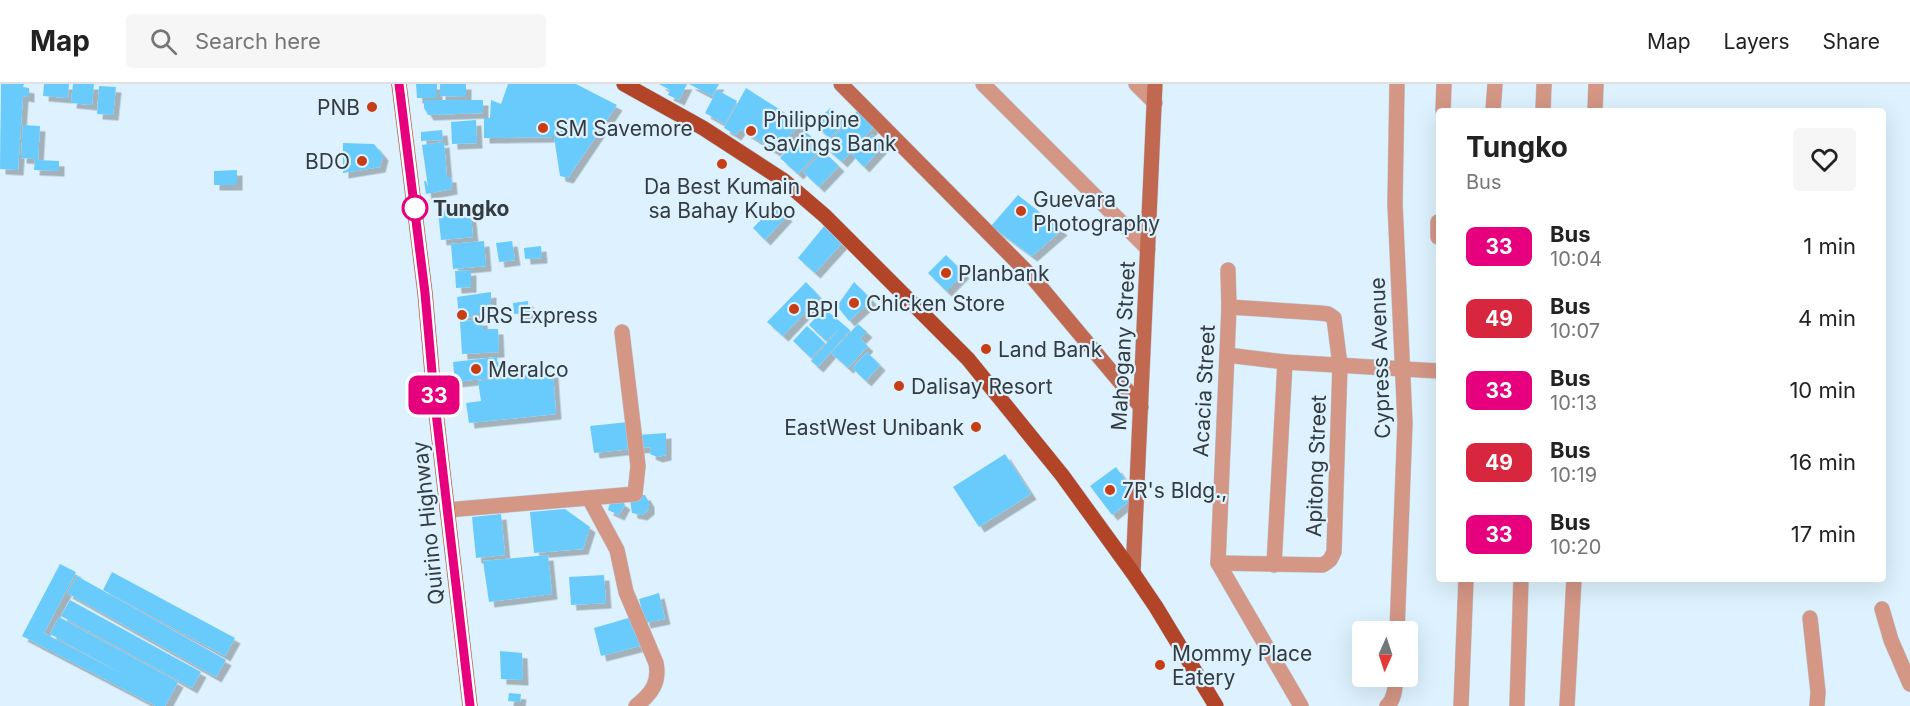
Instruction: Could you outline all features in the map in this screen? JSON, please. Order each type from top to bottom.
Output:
[{"type":"main road","name":"Quirino Highway","points":[[399,84],[425,293],[470,706]]},
{"type":"main road","points":[[624,84],[703,128],[767,168],[825,216],[974,366],[1062,475],[1133,573],[1216,706]]},
{"type":"street","points":[[842,84],[1033,278],[1141,406]]},
{"type":"street","points":[[983,84],[1148,249]]},
{"type":"street","points":[[1136,84],[1155,103]]},
{"type":"street","name":"Mahogany Street","points":[[1133,573],[1155,84]]},
{"type":"street","name":"Cypress Avenue","points":[[1397,621],[1405,423],[1395,204],[1398,84]]},
{"type":"street","points":[[1443,108],[1444,84]]},
{"type":"street","points":[[1493,108],[1495,84]]},
{"type":"street","points":[[1543,108],[1544,84]]},
{"type":"street","points":[[1595,108],[1596,84]]},
{"type":"street","name":"Acacia Street","points":[[1218,563],[1229,307],[1228,270]]},
{"type":"street","name":"Apitong Street","points":[[1229,307],[1328,314],[1334,318],[1340,365],[1334,552],[1330,560],[1323,565],[1274,565]]},
{"type":"street","points":[[447,510],[634,494],[638,466],[622,332]]},
{"type":"street","points":[[1227,355],[1285,362],[1436,371]]},
{"type":"street","points":[[1218,563],[1274,565],[1285,362]]},
{"type":"street","points":[[589,498],[617,550],[626,592],[656,663],[655,687],[650,695],[636,706]]},
{"type":"street","points":[[1218,563],[1301,706]]},
{"type":"street","points":[[1461,706],[1466,582]]},
{"type":"street","points":[[1517,706],[1521,582]]},
{"type":"street","points":[[1567,706],[1574,582]]},
{"type":"street","points":[[1882,609],[1891,640],[1910,684]]},
{"type":"street","points":[[1810,618],[1818,692],[1817,706]]},
{"type":"street","points":[[1387,706],[1391,702],[1395,687]]},
{"type":"building","points":[[1,84],[24,84],[23,87],[29,88],[29,97],[23,96],[18,170],[0,169]]},
{"type":"building","points":[[44,84],[69,84],[68,98],[43,96]]},
{"type":"building","points":[[73,84],[94,84],[92,105],[71,103]]},
{"type":"building","points":[[416,84],[437,84],[437,98],[417,98]]},
{"type":"building","points":[[440,84],[466,84],[466,97],[440,96]]},
{"type":"building","name":"SM Savemore","points":[[508,84],[576,84],[617,105],[568,178],[560,176],[554,137],[484,138],[484,118],[490,118],[491,100],[501,104]]},
{"type":"building","points":[[659,84],[687,84],[679,100],[668,95],[670,90]]},
{"type":"building","points":[[689,84],[719,84],[712,96]]},
{"type":"building","points":[[99,86],[116,87],[113,115],[97,114]]},
{"type":"building","points":[[746,88],[801,123],[775,151],[740,129],[736,135],[724,128]]},
{"type":"building","points":[[717,90],[737,101],[725,124],[705,113]]},
{"type":"building","points":[[424,100],[483,100],[483,113],[428,115],[424,108]]},
{"type":"building","points":[[830,108],[845,122],[830,138],[817,127],[820,124],[817,121]]},
{"type":"building","points":[[859,109],[876,124],[842,162],[825,147]]},
{"type":"building","points":[[476,120],[477,143],[452,144],[451,122]]},
{"type":"building","points":[[23,125],[40,126],[38,160],[59,161],[59,171],[34,170],[35,159],[21,158]]},
{"type":"building","points":[[442,130],[443,140],[421,141],[421,132]]},
{"type":"building","points":[[805,131],[823,147],[798,174],[780,158]]},
{"type":"building","points":[[872,134],[884,145],[864,167],[852,155]]},
{"type":"building","points":[[444,142],[447,177],[451,177],[452,189],[426,194],[424,181],[428,187],[422,145]]},
{"type":"building","name":"BDO","points":[[343,143],[374,144],[383,155],[380,167],[343,173]]},
{"type":"building","points":[[823,151],[839,166],[819,187],[803,172]]},
{"type":"building","points":[[237,170],[237,185],[214,185],[214,171]]},
{"type":"building","name":"Guevara Photography","points":[[1018,195],[1062,230],[1032,256],[991,226]]},
{"type":"building","points":[[775,205],[787,216],[765,240],[753,228]]},
{"type":"building","points":[[470,207],[473,237],[441,240],[438,211]]},
{"type":"building","points":[[825,225],[844,241],[815,273],[798,258]]},
{"type":"building","points":[[484,241],[486,266],[453,269],[451,244]]},
{"type":"building","points":[[512,241],[515,260],[499,262],[496,243]]},
{"type":"building","points":[[541,246],[542,258],[525,259],[524,248]]},
{"type":"building","name":"Planbank","points":[[946,255],[964,273],[946,291],[928,273]]},
{"type":"building","points":[[471,270],[471,287],[456,288],[455,271]]},
{"type":"building","name":"BPI","points":[[806,282],[820,297],[783,336],[767,322]]},
{"type":"building","name":"Chicken Store","points":[[854,282],[872,300],[849,321],[837,306]]},
{"type":"building","points":[[491,292],[491,305],[482,306],[482,314],[459,318],[457,297]]},
{"type":"building","points":[[528,301],[529,313],[514,314],[513,303]]},
{"type":"building","points":[[824,308],[850,330],[818,367],[811,361],[840,328],[826,341],[809,325]]},
{"type":"building","points":[[482,320],[483,329],[498,329],[499,352],[462,354],[460,321]]},
{"type":"building","points":[[858,324],[867,332],[860,339],[868,346],[848,368],[831,353]]},
{"type":"building","points":[[807,326],[825,343],[811,358],[793,341]]},
{"type":"building","points":[[867,352],[880,365],[866,381],[852,368]]},
{"type":"building","name":"Meralco","points":[[497,357],[500,377],[455,382],[453,362]]},
{"type":"building","points":[[553,372],[556,414],[469,423],[466,403],[481,401],[478,381]]},
{"type":"building","points":[[628,422],[631,449],[594,453],[590,426]]},
{"type":"building","points":[[666,433],[666,455],[657,457],[650,454],[651,447],[637,448],[637,435]]},
{"type":"building","points":[[1005,454],[1031,494],[979,527],[953,487]]},
{"type":"building","name":"7R's Bldg.,","points":[[1116,467],[1131,488],[1124,493],[1130,501],[1112,515],[1090,486]]},
{"type":"building","points":[[636,495],[645,495],[649,502],[649,509],[642,515],[632,513],[630,500]]},
{"type":"building","points":[[616,498],[625,504],[619,515],[608,510],[611,499]]},
{"type":"building","points":[[565,509],[590,527],[583,549],[534,553],[530,512]]},
{"type":"building","points":[[501,514],[505,555],[476,558],[472,517]]},
{"type":"building","points":[[548,555],[552,594],[489,602],[483,561]]},
{"type":"building","points":[[60,564],[76,572],[44,633],[124,675],[50,634],[59,617],[178,682],[165,706],[156,706],[22,636]]},
{"type":"building","points":[[112,572],[235,638],[225,656],[103,590]]},
{"type":"building","points":[[604,575],[606,603],[571,605],[569,577]]},
{"type":"building","points":[[77,576],[226,660],[216,677],[67,593]]},
{"type":"building","points":[[659,593],[665,619],[645,623],[639,599]]},
{"type":"building","points":[[70,600],[201,672],[192,688],[61,616]]},
{"type":"building","points":[[632,617],[640,646],[601,656],[594,628]]},
{"type":"building","points":[[500,651],[522,653],[523,680],[501,679]]},
{"type":"building","points":[[509,693],[521,694],[520,702],[508,701]]},
{"type":"bus line","name":"33","points":[[399,84],[425,293],[434,395],[470,706]]},
{"type":"place","name":"PNB","points":[[372,107]]},
{"type":"place","name":"SM Savemore","points":[[543,128]]},
{"type":"place","name":"Philippine Savings Bank","points":[[751,131]]},
{"type":"place","name":"BDO","points":[[362,161]]},
{"type":"place","name":"Da Best Kumain sa Bahay Kubo","points":[[722,164]]},
{"type":"place","name":"Tungko","points":[[415,208]]},
{"type":"place","name":"Guevara Photography","points":[[1021,211]]},
{"type":"place","name":"Planbank","points":[[946,273]]},
{"type":"place","name":"Chicken Store","points":[[854,303]]},
{"type":"place","name":"BPI","points":[[794,309]]},
{"type":"place","name":"JRS Express","points":[[462,315]]},
{"type":"place","name":"Land Bank","points":[[986,349]]},
{"type":"place","name":"Meralco","points":[[476,369]]},
{"type":"place","name":"Dalisay Resort","points":[[899,386]]},
{"type":"place","name":"EastWest Unibank","points":[[976,427]]},
{"type":"place","name":"7R's Bldg.,","points":[[1110,490]]},
{"type":"place","name":"Mommy Place Eatery","points":[[1160,665]]}]
